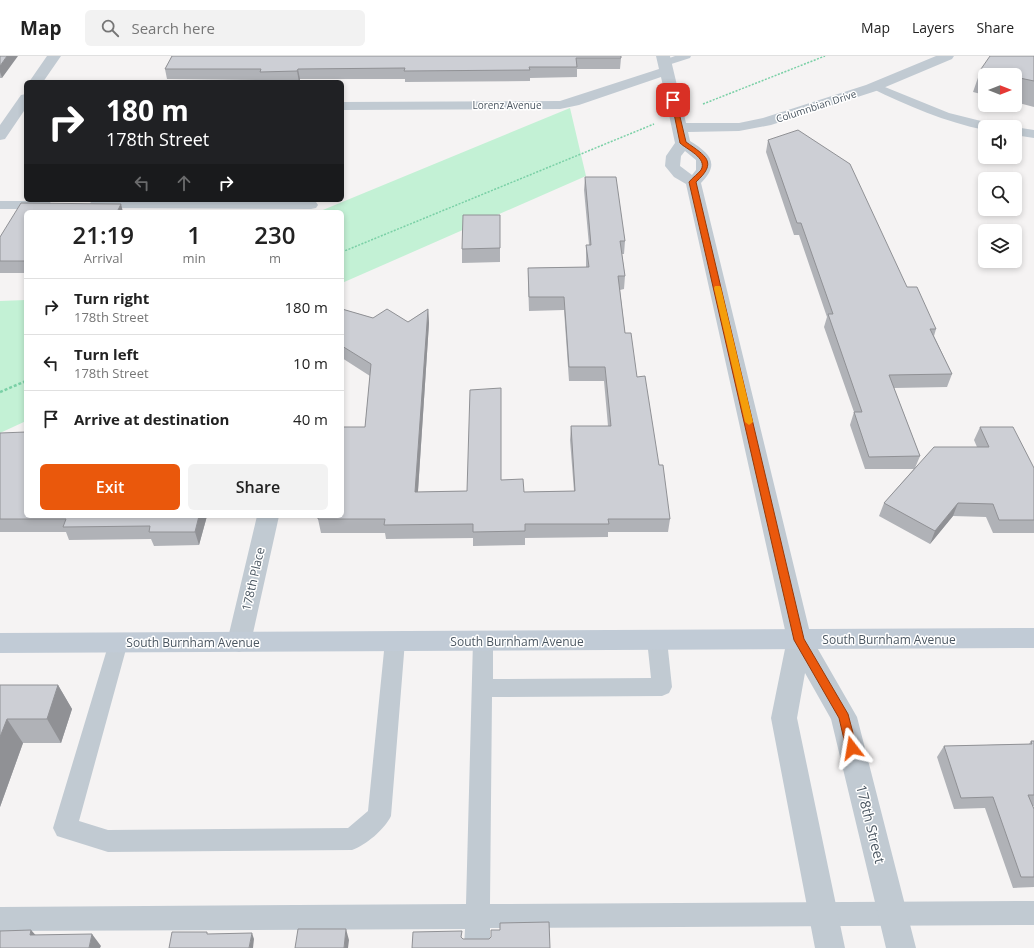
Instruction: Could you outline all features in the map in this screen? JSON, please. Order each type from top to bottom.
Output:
[{"type":"main road","name":"South Burnham Avenue","points":[[0,643],[1034,638]]},
{"type":"street","points":[[37,80],[54,56]]},
{"type":"street","name":"Columnbian Drive","points":[[679,128],[753,125],[784,118],[875,86],[947,56]]},
{"type":"street","points":[[665,64],[683,143],[699,154],[705,162],[706,167],[693,182],[676,171],[672,163],[672,156],[683,143]]},
{"type":"street","name":"Lorenz Avenue","points":[[344,106],[560,105],[574,102],[665,64]]},
{"type":"street","points":[[0,136],[20,105]]},
{"type":"street","name":"178th Street","points":[[693,182],[799,640],[844,717],[901,948]]},
{"type":"street","name":"178th Place","points":[[239,642],[268,518]]},
{"type":"street","name":"178th Street","points":[[799,640],[784,718],[830,948]]},
{"type":"lane","points":[[665,64],[686,56]]},
{"type":"lane","points":[[875,86],[910,103],[964,122],[978,125]]},
{"type":"lane","points":[[1022,132],[1034,134]]},
{"type":"lane","points":[[0,205],[55,205]]},
{"type":"lane","points":[[87,205],[311,205]]},
{"type":"lane","points":[[482,688],[662,687],[657,640]]},
{"type":"lane","points":[[118,642],[65,828],[108,841],[352,839],[379,816],[395,641]]},
{"type":"lane","points":[[477,948],[483,641]]},
{"type":"lane","points":[[0,919],[1034,913]]},
{"type":"path","points":[[699,106],[825,56]]},
{"type":"path","points":[[344,251],[656,123]]},
{"type":"path","points":[[0,392],[24,382]]},
{"type":"green space","points":[[570,108],[586,176],[344,282],[344,210],[323,210]]},
{"type":"green space","points":[[24,300],[24,422],[0,433],[0,301]]},
{"type":"building","points":[[0,56],[7,56],[0,66]]},
{"type":"building","points":[[172,56],[621,56],[621,58],[576,58],[577,67],[529,67],[530,70],[404,71],[405,68],[298,69],[297,71],[260,72],[261,69],[165,69]]},
{"type":"building","points":[[990,56],[1034,56],[1034,81],[1022,78],[1022,68],[982,68]]},
{"type":"building","points":[[798,130],[850,164],[907,287],[917,287],[936,329],[930,329],[952,374],[889,375],[920,456],[869,457],[854,412],[862,412],[828,314],[833,314],[801,223],[797,223],[768,140]]},
{"type":"building","points":[[585,177],[616,177],[625,241],[620,241],[625,276],[618,276],[625,333],[631,333],[637,377],[645,376],[659,465],[663,465],[670,519],[608,519],[609,524],[525,524],[525,531],[473,532],[473,524],[384,525],[385,519],[318,519],[344,518],[344,427],[365,427],[371,364],[344,347],[344,310],[373,318],[387,309],[408,322],[428,309],[415,492],[467,491],[470,390],[501,388],[501,480],[523,479],[524,492],[575,491],[571,426],[611,426],[605,367],[569,367],[564,297],[529,297],[528,268],[589,267],[586,245],[591,245]]},
{"type":"building","points":[[21,203],[121,204],[118,210],[24,210],[24,261],[0,261],[0,237]]},
{"type":"building","points":[[463,215],[500,215],[500,248],[462,249]]},
{"type":"building","points":[[980,427],[1013,427],[1034,468],[1034,520],[999,520],[993,504],[958,503],[935,531],[884,503],[934,447],[989,447]]},
{"type":"building","points":[[24,432],[24,518],[198,518],[195,532],[149,532],[150,526],[63,527],[66,519],[0,519],[0,433]]},
{"type":"building","points":[[0,685],[58,685],[47,719],[7,719],[0,737]]},
{"type":"building","points":[[1031,741],[1034,741],[1034,795],[1028,795],[1034,809],[1034,877],[1021,877],[993,797],[961,798],[944,746],[1032,744]]},
{"type":"building","points":[[549,922],[550,948],[412,948],[413,932],[462,931],[461,937],[463,939],[489,939],[491,937],[491,930],[500,930],[500,923]]},
{"type":"building","points":[[298,929],[346,929],[344,948],[295,948]]},
{"type":"building","points":[[31,930],[30,935],[92,934],[89,948],[0,948],[0,931]]},
{"type":"building","points":[[172,932],[207,932],[207,934],[252,933],[249,948],[169,948]]},
{"type":"slow traffic","points":[[717,288],[749,422]]},
{"type":"route","points":[[673,100],[683,143],[699,154],[705,162],[706,167],[703,172],[693,182],[799,640],[844,717],[852,748]]}]
